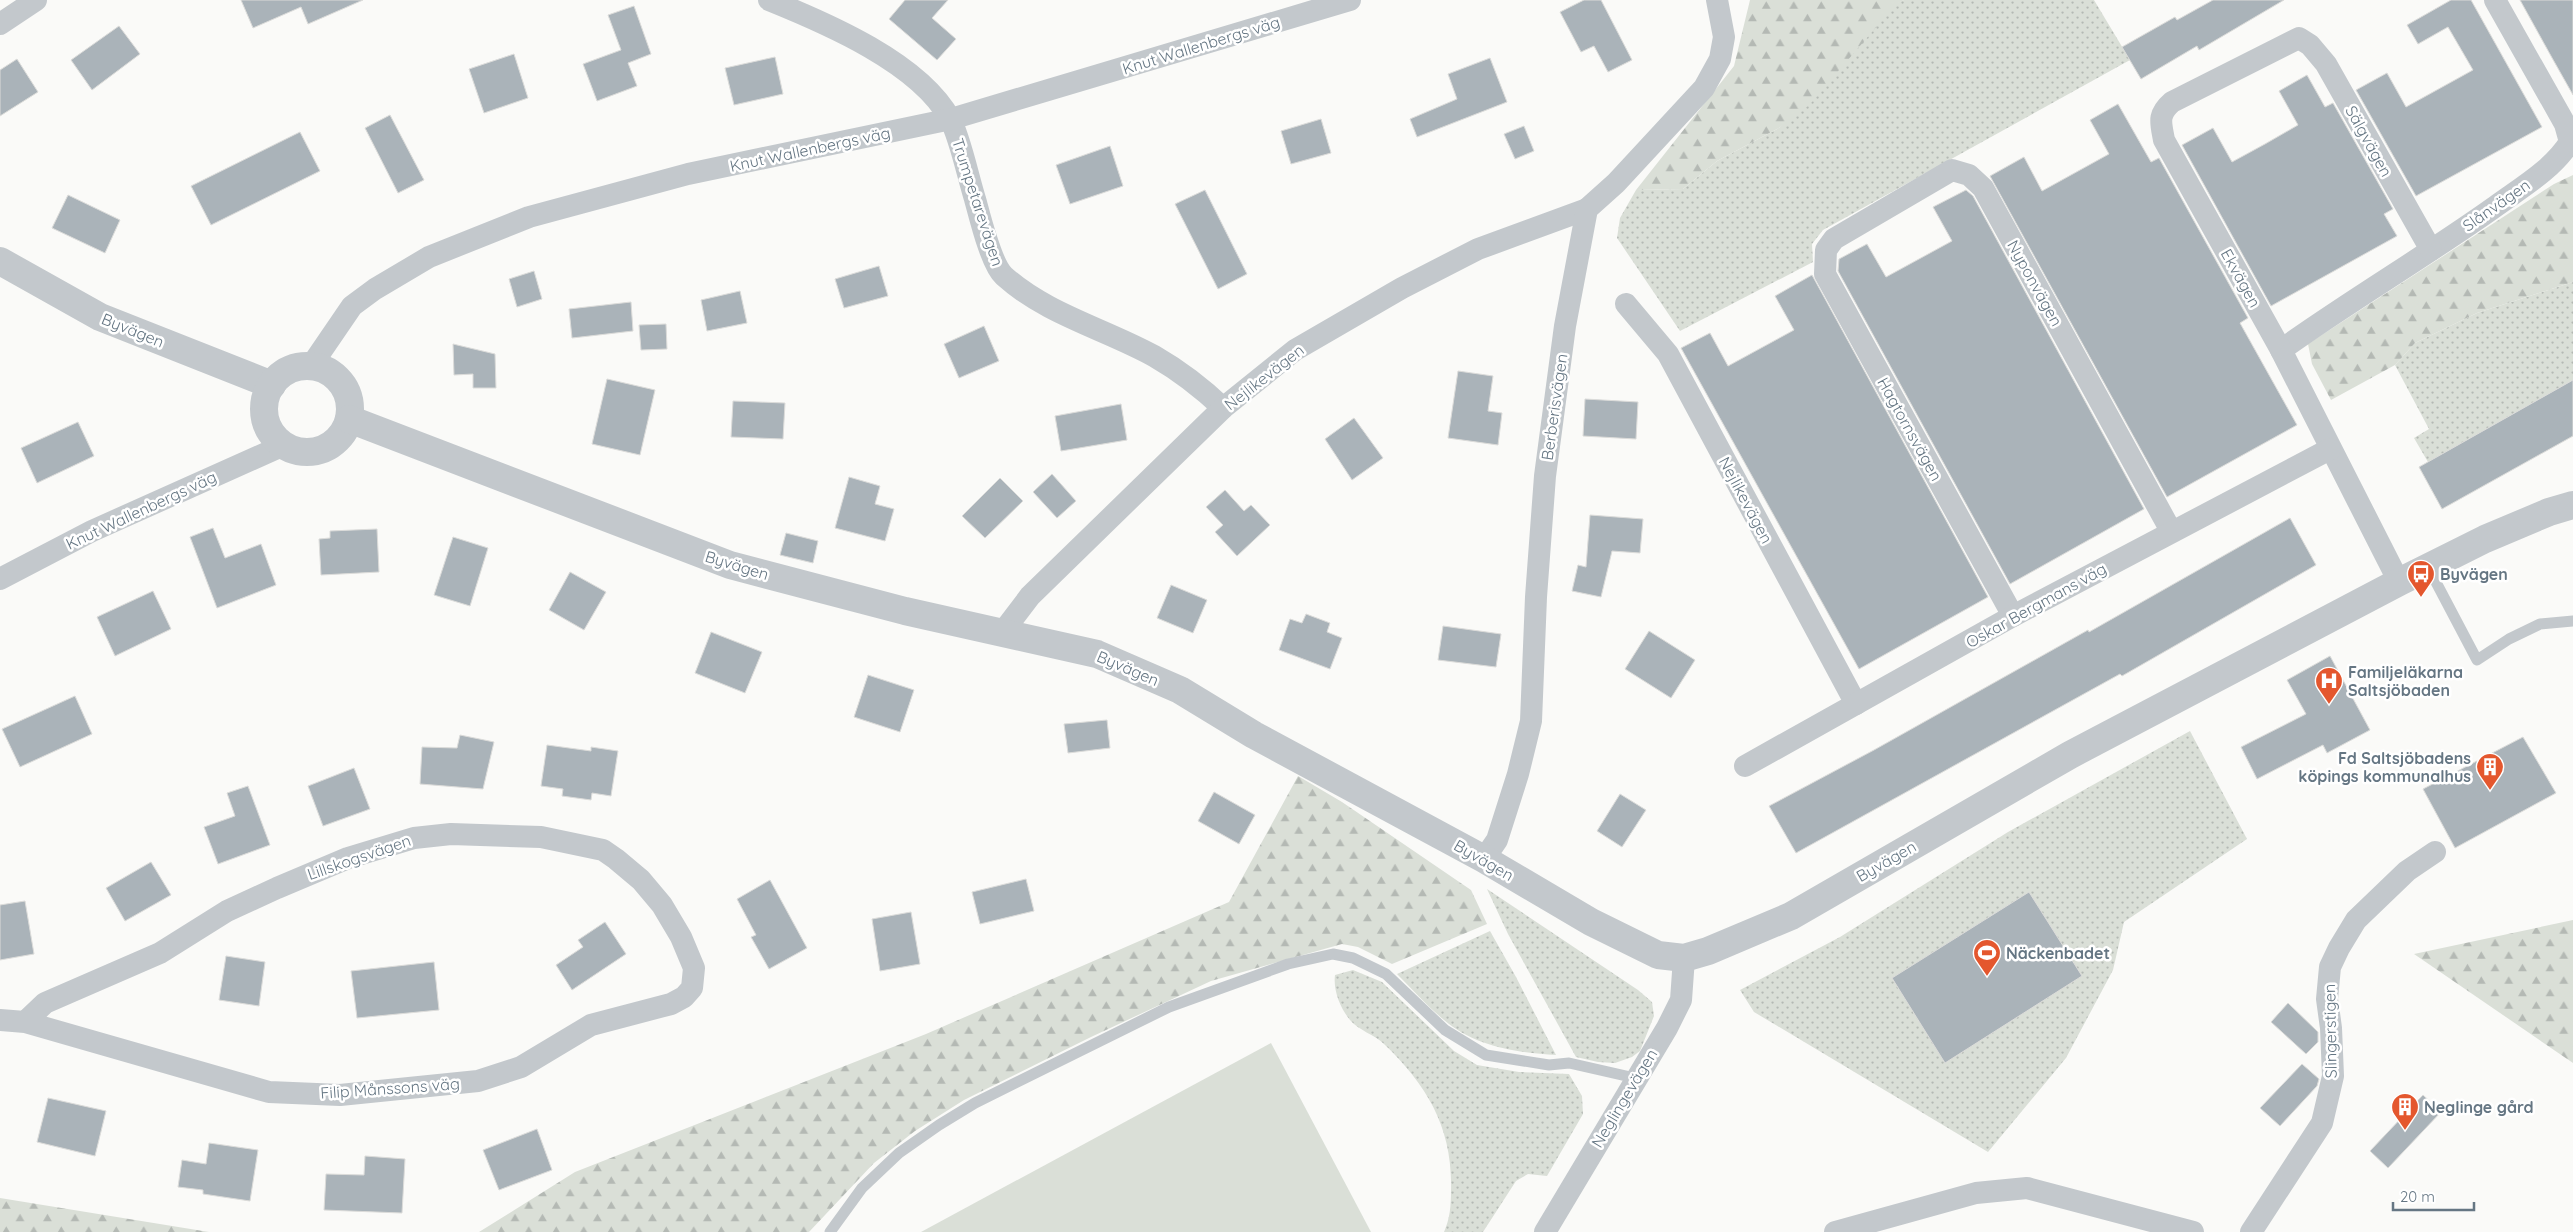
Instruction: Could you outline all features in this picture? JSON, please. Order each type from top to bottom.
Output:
[{"type":"street","points":[[0,24],[36,0]]},
{"type":"street","name":"Trumpetarevägen","points":[[769,0],[832,26],[896,65],[928,90],[951,119],[990,250],[1002,274],[1030,297],[1154,356],[1195,382],[1223,408]]},
{"type":"street","name":"Knut Wallenbergs väg","points":[[312,366],[352,306],[375,289],[429,257],[529,217],[688,174],[951,119],[1350,0]]},
{"type":"street","points":[[1587,210],[1616,183],[1704,88],[1720,60],[1724,37],[1717,0]]},
{"type":"street","name":"Slånvägen","points":[[2282,350],[2330,315],[2431,250],[2544,172],[2562,155],[2570,142],[2565,124],[2495,0]]},
{"type":"street","name":"Sälgvägen","points":[[2299,38],[2310,45],[2326,64],[2431,250]]},
{"type":"street","name":"Ekvägen","points":[[2299,38],[2172,102],[2163,110],[2160,121],[2164,140],[2282,350],[2398,582]]},
{"type":"street","name":"Nyponvägen","points":[[1834,239],[1952,170],[1969,175],[1983,188],[2171,531]]},
{"type":"street","name":"Nejlikevägen","points":[[1002,633],[1030,596],[1223,408],[1295,350],[1402,288],[1478,249],[1587,210]]},
{"type":"street","name":"Berberisvägen","points":[[1484,859],[1497,840],[1518,774],[1531,721],[1536,597],[1545,476],[1564,326],[1587,210]]},
{"type":"street","name":"Hagtornsvägen","points":[[1834,239],[1826,250],[1825,274],[2013,616]]},
{"type":"street","name":"Byvägen","points":[[0,262],[100,317],[272,385]]},
{"type":"street","name":"Nejlikevägen","points":[[1626,304],[1668,354],[1856,704]]},
{"type":"street","points":[[312,366],[326,370],[343,385],[349,399],[349,419],[339,438],[321,450],[306,452],[284,445],[273,436],[267,424],[264,408],[267,393],[272,385],[287,371],[296,367],[312,366]]},
{"type":"street","name":"Byvägen","points":[[349,419],[730,565],[905,611],[1097,654],[1180,690],[1254,735],[1484,859],[1624,940],[1658,955],[1684,958],[1748,936],[1791,916],[2070,755],[2398,582],[2485,539],[2549,512],[2573,505]]},
{"type":"street","name":"Knut Wallenbergs väg","points":[[0,579],[92,531],[284,445]]},
{"type":"street","name":"Oskar Bergmans väg","points":[[1745,766],[2013,616],[2171,531],[2330,449]]},
{"type":"street","name":"Lillskogsvägen","points":[[25,1022],[45,1003],[160,953],[227,911],[277,888],[348,858],[414,838],[451,834],[541,837],[603,850],[641,880],[662,905],[681,937],[694,968]]},
{"type":"street","name":"Slingerstigen","points":[[2251,1232],[2322,1123],[2333,1076],[2331,1028],[2327,999],[2330,967],[2336,954],[2356,920],[2407,871],[2435,852]]},
{"type":"street","name":"Neglingevägen","points":[[1545,1232],[1681,1000],[1684,958]]},
{"type":"street","name":"Filip Månssons väg","points":[[25,1022],[269,1092],[340,1095],[478,1080],[521,1067],[591,1024],[671,1004],[684,997],[692,988],[694,968]]},
{"type":"street","points":[[0,1020],[25,1022]]},
{"type":"street","points":[[1835,1232],[1976,1193],[2027,1188],[2193,1232]]},
{"type":"lane","points":[[2428,567],[2477,660],[2509,639],[2540,624],[2573,621]]},
{"type":"lane","points":[[830,1232],[862,1188],[899,1153],[939,1124],[975,1104],[1169,1008],[1288,964],[1333,954],[1362,962],[1386,974],[1445,1030],[1486,1055],[1549,1065],[1569,1063],[1636,1078]]},
{"type":"green space","points":[[1750,0],[1904,0],[1896,4],[1810,104],[1779,128],[1717,161],[1683,189],[1636,190],[1734,66]]},
{"type":"green space","points":[[1904,0],[2094,0],[2130,60],[1823,230],[1812,244],[1813,262],[1680,331],[1617,238],[1620,218],[1636,190],[1683,189],[1717,161],[1779,128],[1896,3]]},
{"type":"green space","points":[[2573,175],[2573,282],[2477,313],[2415,343],[2395,365],[2331,400],[2312,364],[2308,344],[2554,184]]},
{"type":"green space","points":[[2573,282],[2573,380],[2428,462],[2414,438],[2429,429],[2395,365],[2415,343],[2477,313]]},
{"type":"green space","points":[[2190,731],[2247,839],[2124,922],[2113,970],[2066,1058],[1988,1152],[1754,1012],[1740,990],[1840,937],[2008,832]]},
{"type":"green space","points":[[1298,776],[1342,802],[1471,890],[1487,924],[1392,964],[1358,947],[1342,944],[1211,981],[1091,1037],[964,1100],[915,1131],[874,1163],[809,1232],[479,1232],[575,1172],[926,1034],[1229,902]]},
{"type":"green space","points":[[1487,889],[1638,990],[1652,1002],[1654,1016],[1640,1051],[1632,1057],[1615,1063],[1598,1062],[1576,1057],[1508,934]]},
{"type":"green space","points":[[2573,920],[2573,1063],[2414,954]]},
{"type":"green space","points":[[1490,931],[1556,1055],[1511,1050],[1482,1042],[1469,1036],[1438,1015],[1397,974]]},
{"type":"green space","points":[[1353,970],[1382,982],[1454,1051],[1477,1065],[1519,1072],[1569,1074],[1582,1096],[1583,1114],[1547,1176],[1528,1174],[1516,1181],[1483,1232],[1444,1232],[1450,1212],[1451,1191],[1448,1148],[1442,1128],[1435,1110],[1425,1093],[1400,1060],[1384,1044],[1353,1024],[1343,1010],[1336,993],[1335,975]]},
{"type":"green space","points":[[1271,1043],[1371,1232],[921,1232]]},
{"type":"green space","points":[[0,1198],[209,1232],[0,1232]]},
{"type":"building","points":[[241,0],[363,0],[308,24],[301,7],[253,28]]},
{"type":"building","points":[[905,0],[948,0],[932,18],[956,39],[937,60],[889,19]]},
{"type":"building","points":[[1584,0],[1601,0],[1632,60],[1608,72],[1594,46],[1581,52],[1560,12]]},
{"type":"building","points":[[2213,0],[2284,0],[2199,50],[2197,46],[2141,79],[2122,47],[2175,17],[2177,20]]},
{"type":"building","points":[[2451,0],[2471,0],[2542,127],[2416,196],[2356,90],[2387,73],[2406,107],[2473,70],[2448,27],[2418,44],[2407,25]]},
{"type":"building","points":[[2520,0],[2573,0],[2573,95],[2551,56]]},
{"type":"building","points":[[634,6],[651,54],[628,63],[637,86],[597,101],[583,64],[621,50],[608,15]]},
{"type":"building","points":[[119,26],[140,54],[92,90],[71,60]]},
{"type":"building","points":[[514,54],[528,98],[484,113],[469,69]]},
{"type":"building","points":[[775,57],[783,94],[734,105],[725,68]]},
{"type":"building","points":[[1490,58],[1507,102],[1417,137],[1410,119],[1457,99],[1448,74]]},
{"type":"building","points":[[17,59],[38,92],[0,116],[0,70]]},
{"type":"building","points":[[2307,75],[2325,107],[2333,103],[2393,209],[2384,214],[2397,236],[2271,306],[2182,145],[2213,128],[2232,162],[2265,144],[2298,125],[2279,91]]},
{"type":"building","points":[[2118,104],[2151,162],[2159,158],[2248,318],[2240,323],[2297,425],[2167,497],[1990,176],[2024,157],[2042,191],[2109,154],[2090,120]]},
{"type":"building","points":[[390,115],[424,180],[398,193],[365,128]]},
{"type":"building","points":[[1321,119],[1331,153],[1291,164],[1281,131]]},
{"type":"building","points":[[1524,126],[1534,151],[1515,159],[1504,134]]},
{"type":"building","points":[[300,132],[320,171],[211,225],[191,186]]},
{"type":"building","points":[[1110,146],[1123,186],[1070,204],[1056,165]]},
{"type":"building","points":[[1205,190],[1247,274],[1218,289],[1175,204]]},
{"type":"building","points":[[1966,190],[1973,196],[2144,509],[2010,584],[1838,271],[1839,259],[1867,244],[1886,277],[1952,241],[1933,207]]},
{"type":"building","points":[[68,195],[120,220],[105,253],[52,228]]},
{"type":"building","points":[[879,266],[888,296],[844,308],[835,279]]},
{"type":"building","points":[[534,271],[542,299],[517,307],[509,279]]},
{"type":"building","points":[[1812,275],[1988,597],[1859,669],[1681,348],[1710,333],[1728,366],[1794,330],[1775,296]]},
{"type":"building","points":[[740,291],[747,323],[707,331],[701,300]]},
{"type":"building","points":[[631,302],[633,331],[572,338],[569,309]]},
{"type":"building","points":[[666,324],[667,349],[641,350],[639,325]]},
{"type":"building","points":[[984,326],[999,361],[959,378],[944,344]]},
{"type":"building","points":[[453,344],[495,354],[496,388],[473,388],[473,374],[454,375]]},
{"type":"building","points":[[1458,371],[1493,376],[1488,411],[1502,413],[1498,445],[1448,438]]},
{"type":"building","points":[[607,379],[655,390],[640,455],[592,444]]},
{"type":"building","points":[[2573,380],[2573,436],[2442,509],[2419,467]]},
{"type":"building","points":[[1585,399],[1638,402],[1636,439],[1583,436]]},
{"type":"building","points":[[733,401],[785,403],[783,439],[731,437]]},
{"type":"building","points":[[1121,404],[1127,440],[1061,451],[1055,416]]},
{"type":"building","points":[[1354,418],[1383,458],[1352,480],[1325,439]]},
{"type":"building","points":[[78,422],[94,456],[37,483],[21,448]]},
{"type":"building","points":[[1052,474],[1076,501],[1057,518],[1033,492]]},
{"type":"building","points":[[849,477],[880,486],[875,504],[894,509],[885,541],[835,528]]},
{"type":"building","points":[[1000,478],[1023,501],[985,538],[962,516]]},
{"type":"building","points":[[1225,490],[1244,511],[1251,505],[1270,525],[1237,556],[1215,532],[1223,525],[1206,507]]},
{"type":"building","points":[[1590,515],[1643,519],[1640,553],[1612,551],[1601,597],[1572,591],[1578,565],[1586,567]]},
{"type":"building","points":[[2290,518],[2316,565],[2122,676],[2120,674],[1796,853],[1769,806],[1874,750],[2088,630],[2089,632]]},
{"type":"building","points":[[213,528],[225,558],[261,544],[276,585],[217,608],[190,537]]},
{"type":"building","points":[[377,529],[379,572],[321,575],[319,539],[330,538],[330,531]]},
{"type":"building","points":[[786,533],[818,541],[813,563],[780,555]]},
{"type":"building","points":[[453,537],[488,548],[470,606],[434,595]]},
{"type":"building","points":[[570,572],[606,592],[584,630],[549,610]]},
{"type":"building","points":[[1171,585],[1207,600],[1193,633],[1157,618]]},
{"type":"building","points":[[153,591],[171,629],[115,656],[97,617]]},
{"type":"building","points":[[1306,614],[1330,623],[1327,632],[1342,638],[1330,669],[1279,650],[1290,619],[1302,623]]},
{"type":"building","points":[[1443,626],[1501,634],[1496,667],[1438,660]]},
{"type":"building","points":[[1649,631],[1695,660],[1671,698],[1625,669]]},
{"type":"building","points":[[711,632],[762,652],[745,693],[695,673]]},
{"type":"building","name":"Familjeläkarna Saltsjöbaden","points":[[2330,656],[2370,730],[2327,753],[2323,745],[2257,779],[2241,747],[2306,714],[2287,680]]},
{"type":"building","points":[[868,675],[914,690],[900,732],[854,717]]},
{"type":"building","points":[[75,696],[92,734],[20,767],[2,729]]},
{"type":"building","points":[[1107,720],[1110,748],[1068,753],[1064,724]]},
{"type":"building","points":[[460,735],[494,742],[483,789],[420,784],[422,747],[457,748]]},
{"type":"building","name":"Fd Saltsjöbadens köpings kommunalhus","points":[[2523,737],[2556,793],[2455,848],[2423,789]]},
{"type":"building","points":[[547,745],[591,751],[591,747],[618,751],[611,796],[592,793],[591,800],[562,796],[563,789],[541,786]]},
{"type":"building","points":[[354,768],[370,809],[323,826],[308,786]]},
{"type":"building","points":[[248,786],[270,845],[218,864],[204,827],[235,816],[227,793]]},
{"type":"building","points":[[1214,792],[1255,815],[1239,844],[1198,821]]},
{"type":"building","points":[[1620,794],[1646,810],[1622,847],[1597,831]]},
{"type":"building","points":[[151,862],[171,895],[125,921],[106,888]]},
{"type":"building","points":[[1026,879],[1034,911],[980,924],[972,892]]},
{"type":"building","points":[[770,880],[807,948],[769,969],[751,937],[756,935],[737,899]]},
{"type":"building","name":"Näckenbadet","points":[[2029,892],[2082,976],[1945,1063],[1892,978]]},
{"type":"building","points":[[25,901],[34,954],[0,960],[0,905]]},
{"type":"building","points":[[911,912],[920,964],[880,971],[872,919]]},
{"type":"building","points":[[605,922],[626,954],[572,990],[556,965],[583,947],[578,940]]},
{"type":"building","points":[[226,956],[265,962],[259,1006],[219,1000]]},
{"type":"building","points":[[434,962],[439,1010],[357,1018],[351,971]]},
{"type":"building","points":[[2288,1003],[2318,1032],[2318,1042],[2306,1054],[2271,1022]]},
{"type":"building","points":[[2302,1064],[2319,1079],[2317,1086],[2280,1126],[2260,1108]]},
{"type":"building","name":"Neglinge gård","points":[[2423,1095],[2441,1112],[2388,1168],[2370,1151]]},
{"type":"building","points":[[48,1098],[106,1111],[95,1156],[37,1142]]},
{"type":"building","points":[[537,1129],[552,1170],[499,1190],[483,1150]]},
{"type":"building","points":[[209,1143],[258,1150],[250,1201],[203,1194],[203,1190],[178,1187],[182,1160],[206,1164]]},
{"type":"building","points":[[365,1156],[405,1159],[402,1213],[324,1210],[326,1174],[364,1175]]},
{"type":"place","name":"Byvägen","points":[[2421,598]]},
{"type":"place","name":"Familjeläkarna Saltsjöbaden","points":[[2329,705]]},
{"type":"place","name":"Fd Saltsjöbadens köpings kommunalhus","points":[[2490,791]]},
{"type":"place","name":"Näckenbadet","points":[[1987,977]]},
{"type":"place","name":"Neglinge gård","points":[[2405,1131]]}]
